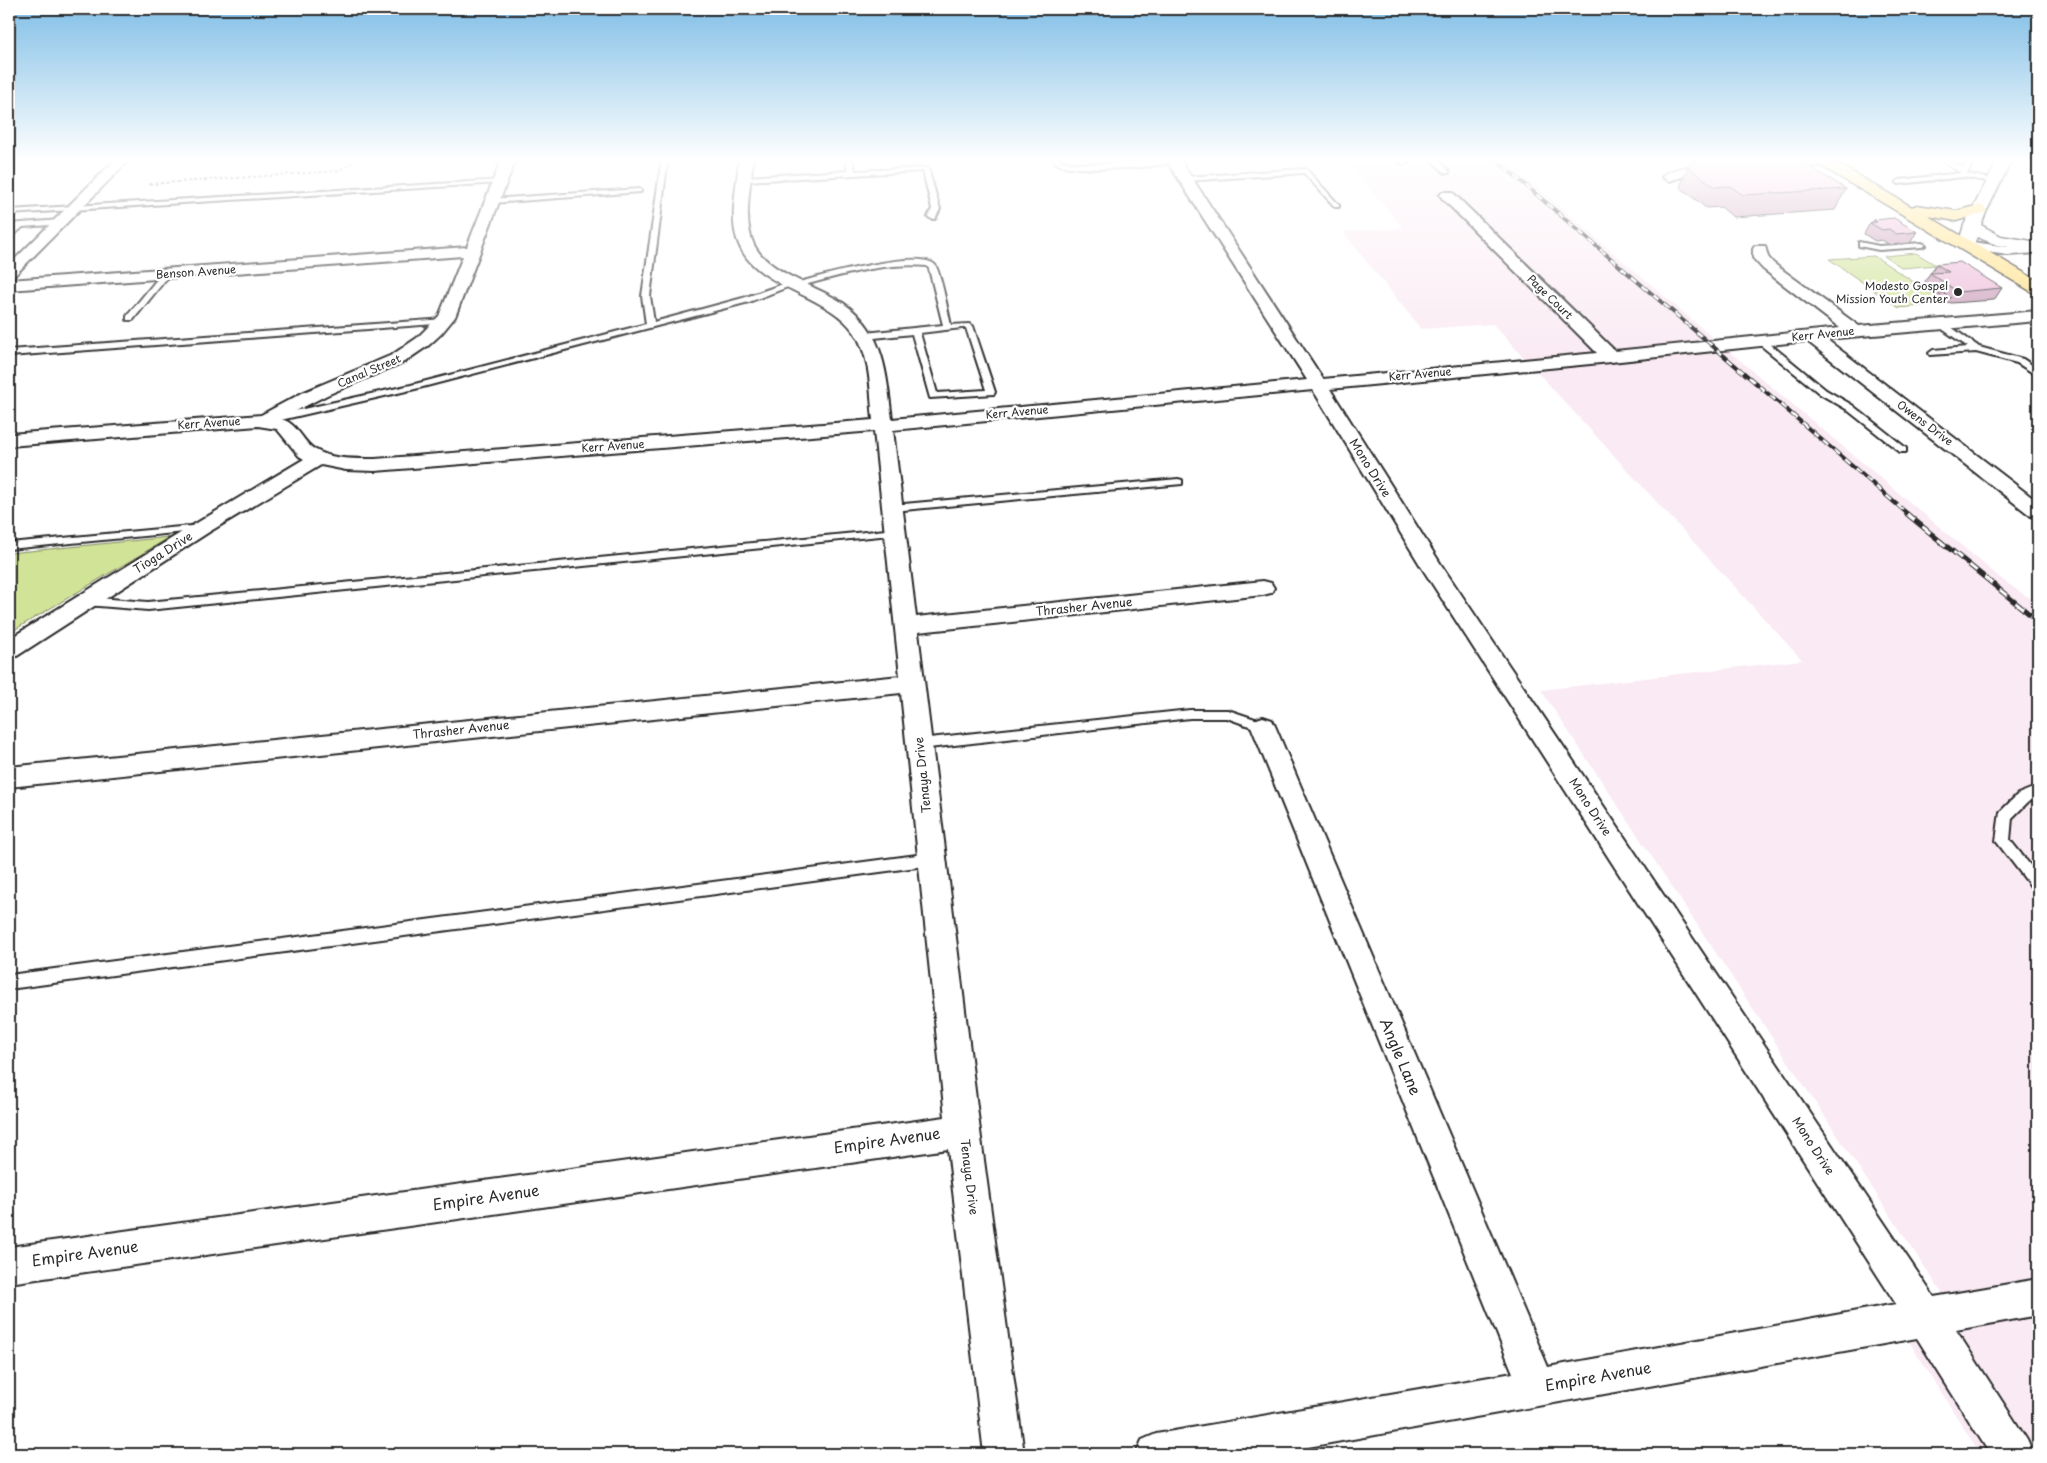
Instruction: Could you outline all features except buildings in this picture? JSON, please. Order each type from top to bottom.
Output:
[{"type":"main road","points":[[1933,226],[2038,288]]},
{"type":"main road","points":[[1966,246],[1973,226]]},
{"type":"main road","points":[[1980,226],[1983,234],[1996,241],[2038,248]]},
{"type":"street","points":[[9,273],[56,226]]},
{"type":"street","name":"Canal Street","points":[[264,421],[313,394],[401,358],[421,345],[445,320],[482,226]]},
{"type":"street","name":"Tenaya Drive","points":[[742,226],[745,242],[761,263],[794,284],[832,302],[849,316],[872,347],[876,363],[963,1131],[1004,1454]]},
{"type":"street","name":"Mono Drive","points":[[1216,226],[1318,384],[1438,576],[1926,1318],[2013,1454]]},
{"type":"street","name":"Page Court","points":[[1479,226],[1611,357]]},
{"type":"street","points":[[1966,246],[2008,251],[2038,248]]},
{"type":"street","points":[[1760,249],[1761,258],[1768,266],[1855,331]]},
{"type":"street","name":"Benson Avenue","points":[[9,285],[473,251]]},
{"type":"street","name":"Kerr Avenue","points":[[9,440],[195,424],[264,421],[286,428],[306,452],[318,458],[346,464],[375,465],[883,425],[1611,357],[1810,335],[2036,318]]},
{"type":"street","name":"Owens Drive","points":[[1810,335],[2038,512]]},
{"type":"street","name":"Tioga Drive","points":[[9,650],[202,528],[318,458]]},
{"type":"street","name":"Thrasher Avenue","points":[[906,626],[1262,588]]},
{"type":"street","name":"Thrasher Avenue","points":[[9,777],[913,683]]},
{"type":"street","name":"Angle Lane","points":[[1263,726],[1538,1388]]},
{"type":"street","name":"Empire Avenue","points":[[9,1265],[963,1131]]},
{"type":"street","name":"Empire Avenue","points":[[1156,1454],[1538,1388],[2038,1297]]},
{"type":"lane","points":[[9,237],[21,226]]},
{"type":"lane","points":[[650,325],[646,296],[656,226]]},
{"type":"lane","points":[[1862,244],[1879,248],[1922,245]]},
{"type":"lane","points":[[264,421],[412,387],[746,300],[794,284],[869,268],[914,263],[929,264],[933,268],[948,328]]},
{"type":"lane","points":[[130,318],[166,274]]},
{"type":"lane","points":[[9,353],[445,320]]},
{"type":"lane","points":[[1941,324],[1976,349],[2020,361],[2038,373]]},
{"type":"lane","points":[[865,336],[915,331],[969,326],[991,392],[933,396],[915,331]]},
{"type":"lane","points":[[1761,341],[1823,392],[1849,407],[1903,450]]},
{"type":"lane","points":[[1933,353],[1976,349]]},
{"type":"lane","points":[[893,508],[1178,482]]},
{"type":"lane","points":[[9,546],[202,528]]},
{"type":"lane","points":[[86,601],[148,606],[896,532]]},
{"type":"lane","points":[[920,744],[1190,714],[1228,714],[1263,726]]},
{"type":"lane","points":[[2038,791],[2023,798],[2005,816],[2004,841],[2038,885]]},
{"type":"lane","points":[[9,982],[932,859]]},
{"type":"shaded area","points":[[1402,226],[1583,226],[2004,581],[2038,604],[2038,1454],[1980,1454],[1897,1322],[1954,1311],[1541,690],[1802,660],[1493,324],[1421,329],[1343,232],[1403,228]]},
{"type":"green space","points":[[1916,253],[1936,265],[1903,268],[1884,256]]},
{"type":"green space","points":[[1874,256],[1940,299],[1934,300],[1942,304],[1899,308],[1829,259]]},
{"type":"green space","points":[[170,537],[9,633],[9,553]]},
{"type":"railway","points":[[1573,226],[1909,515]]},
{"type":"railway","points":[[1907,514],[2038,621]]},
{"type":"place","name":"Modesto Gospel Mission Youth Center","points":[[1958,292]]}]
